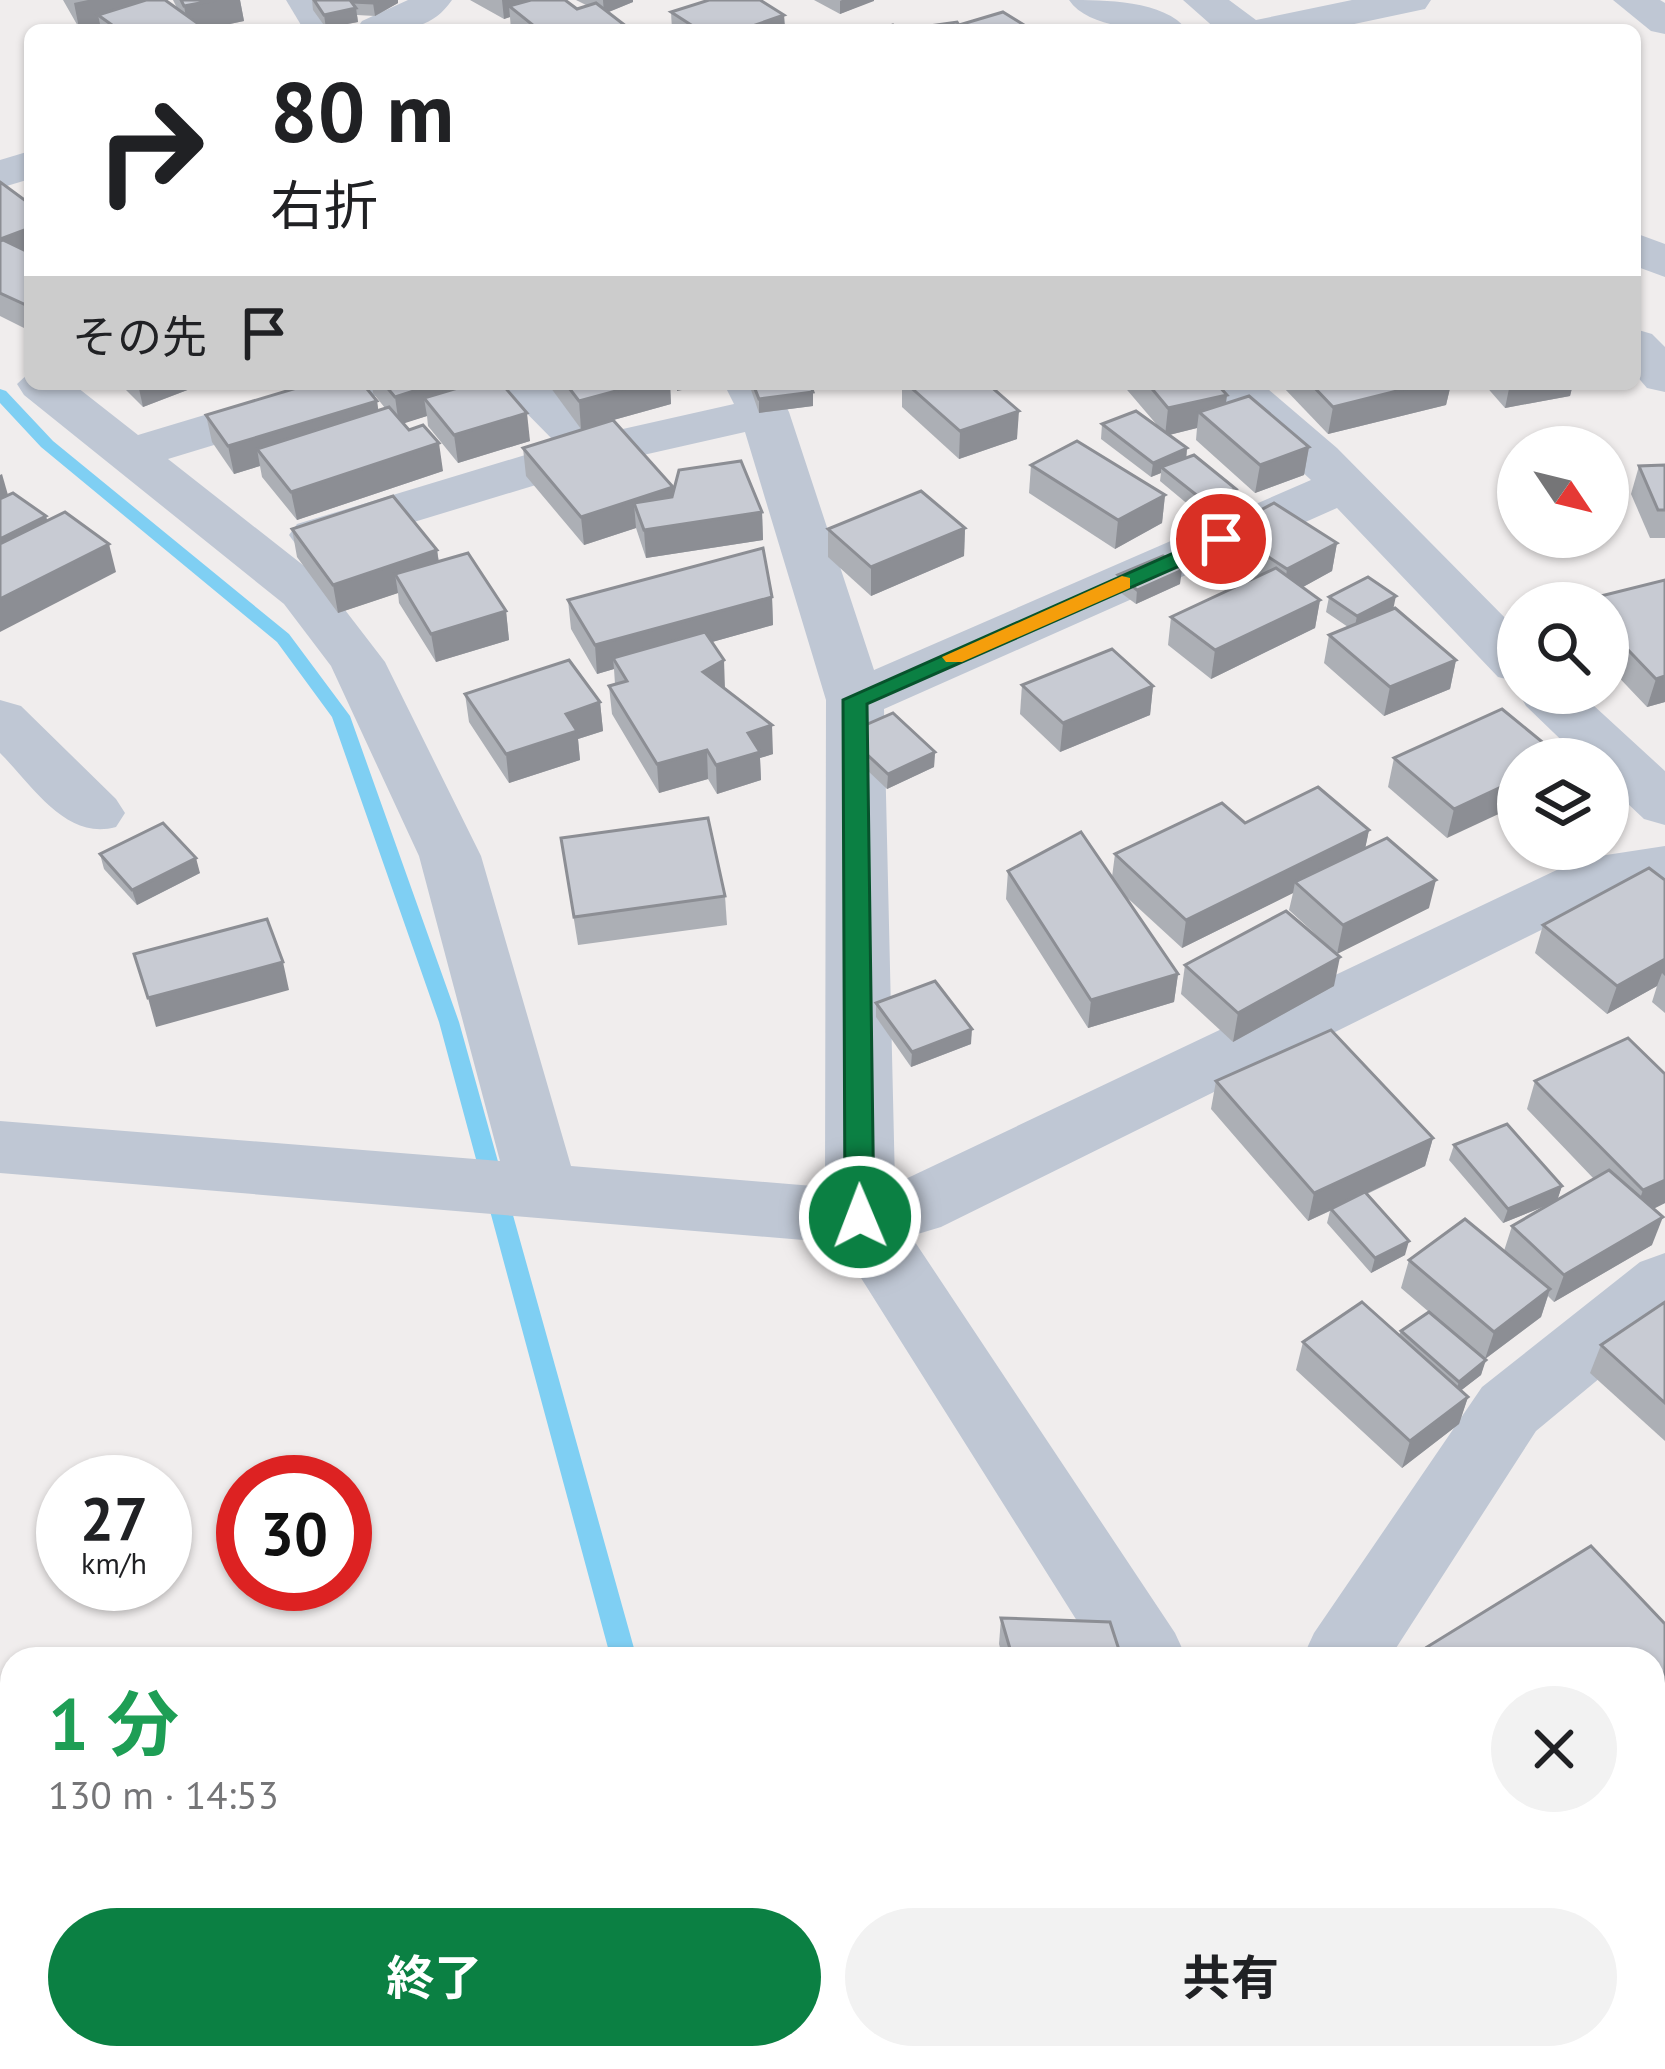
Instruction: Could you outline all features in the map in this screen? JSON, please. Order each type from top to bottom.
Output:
[{"type":"street","points":[[391,24],[419,12],[432,0]]},
{"type":"street","points":[[1090,0],[1151,24]]},
{"type":"street","points":[[1203,0],[1235,24]]},
{"type":"street","points":[[1296,24],[1411,0]]},
{"type":"street","points":[[1633,0],[1665,22]]},
{"type":"street","points":[[1641,351],[1665,377]]},
{"type":"street","points":[[53,390],[308,537],[756,398],[855,700],[860,1217],[1138,1647]]},
{"type":"street","points":[[156,446],[341,390]]},
{"type":"street","points":[[529,390],[594,452]]},
{"type":"street","points":[[1239,390],[1344,485],[1497,642]]},
{"type":"street","points":[[156,446],[303,592],[357,662],[450,856],[544,1193]]},
{"type":"street","points":[[855,700],[1344,485]]},
{"type":"street","points":[[1568,714],[1665,805]]},
{"type":"street","points":[[0,719],[94,813]]},
{"type":"street","points":[[0,1147],[860,1217],[916,1208],[1602,874],[1665,867]]},
{"type":"street","points":[[1351,1647],[1509,1409],[1665,1282]]},
{"type":"building","points":[[146,0],[165,0],[199,24],[111,24],[98,15]]},
{"type":"building","points":[[181,0],[216,0],[184,6]]},
{"type":"building","points":[[314,0],[350,0],[356,8],[324,15]]},
{"type":"building","points":[[531,0],[565,0],[577,9],[596,3],[623,24],[532,24],[509,6]]},
{"type":"building","points":[[709,0],[760,0],[784,15],[758,24],[690,24],[671,12]]},
{"type":"building","points":[[1003,12],[1022,24],[962,24]]},
{"type":"building","points":[[0,182],[24,200],[24,230],[0,239]]},
{"type":"building","points":[[0,241],[24,250],[24,304],[0,293]]},
{"type":"building","points":[[290,390],[368,390],[377,401],[228,446],[206,415]]},
{"type":"building","points":[[389,390],[417,390],[395,397]]},
{"type":"building","points":[[451,390],[507,390],[527,413],[454,435],[424,398]]},
{"type":"building","points":[[571,390],[620,390],[579,401]]},
{"type":"building","points":[[755,390],[813,392],[759,399]]},
{"type":"building","points":[[914,390],[995,390],[1019,411],[960,431]]},
{"type":"building","points":[[1153,390],[1222,390],[1227,395],[1168,408]]},
{"type":"building","points":[[1317,390],[1401,390],[1333,407]]},
{"type":"building","points":[[1249,396],[1309,447],[1260,465],[1199,412]]},
{"type":"building","points":[[389,407],[409,430],[423,425],[439,443],[291,492],[257,449]]},
{"type":"building","points":[[1136,411],[1187,448],[1153,463],[1102,424]]},
{"type":"building","points":[[613,420],[673,487],[581,517],[523,448]]},
{"type":"building","points":[[1077,441],[1165,495],[1118,520],[1031,465]]},
{"type":"building","points":[[1194,455],[1236,489],[1204,501],[1161,467]]},
{"type":"building","points":[[741,461],[762,512],[644,530],[634,503],[672,497],[679,470]]},
{"type":"building","points":[[1665,465],[1665,510],[1658,510],[1639,466]]},
{"type":"building","points":[[921,491],[965,528],[871,567],[828,529]]},
{"type":"building","points":[[13,493],[46,516],[0,539],[0,499]]},
{"type":"building","points":[[393,496],[437,550],[333,585],[292,529]]},
{"type":"building","points":[[1274,503],[1337,543],[1287,569],[1225,529]]},
{"type":"building","points":[[65,512],[109,544],[0,599],[0,544]]},
{"type":"building","points":[[763,548],[772,597],[595,645],[568,600]]},
{"type":"building","points":[[468,553],[506,611],[431,634],[395,574]]},
{"type":"building","points":[[1163,556],[1182,570],[1137,590],[1118,575]]},
{"type":"building","points":[[1276,568],[1320,600],[1215,650],[1171,617]]},
{"type":"building","points":[[1368,577],[1396,596],[1357,616],[1329,597]]},
{"type":"building","points":[[1665,580],[1665,676],[1656,679],[1629,651],[1629,589]]},
{"type":"building","points":[[1395,608],[1456,660],[1390,687],[1329,635]]},
{"type":"building","points":[[705,632],[724,660],[703,672],[772,725],[748,733],[760,752],[716,765],[707,750],[657,764],[609,686],[627,681],[613,658]]},
{"type":"building","points":[[1112,649],[1153,686],[1063,723],[1022,685]]},
{"type":"building","points":[[569,660],[600,702],[566,714],[577,731],[506,754],[465,694]]},
{"type":"building","points":[[1497,711],[1508,714],[1537,738],[1497,738],[1497,789],[1454,809],[1394,758]]},
{"type":"building","points":[[893,713],[935,752],[888,774],[845,734]]},
{"type":"building","points":[[1318,787],[1369,830],[1186,920],[1115,854],[1222,803],[1245,823]]},
{"type":"building","points":[[708,818],[725,896],[574,917],[561,838]]},
{"type":"building","points":[[163,823],[196,858],[132,890],[100,854]]},
{"type":"building","points":[[1081,832],[1178,974],[1091,1000],[1008,871]]},
{"type":"building","points":[[1387,838],[1436,880],[1343,925],[1295,882]]},
{"type":"building","points":[[1649,868],[1665,880],[1665,959],[1617,986],[1543,925]]},
{"type":"building","points":[[1286,911],[1340,957],[1238,1013],[1185,965]]},
{"type":"building","points":[[267,919],[283,962],[148,998],[134,954]]},
{"type":"building","points":[[935,981],[972,1029],[912,1052],[876,1003]]},
{"type":"building","points":[[1331,1030],[1433,1138],[1314,1193],[1216,1081]]},
{"type":"building","points":[[1628,1038],[1665,1074],[1665,1180],[1643,1190],[1535,1081]]},
{"type":"building","points":[[1507,1124],[1562,1186],[1508,1209],[1454,1145]]},
{"type":"building","points":[[1609,1170],[1663,1217],[1564,1275],[1512,1226]]},
{"type":"building","points":[[1365,1192],[1409,1241],[1375,1258],[1331,1209]]},
{"type":"building","points":[[1465,1219],[1550,1289],[1494,1332],[1409,1260]]},
{"type":"building","points":[[1362,1302],[1468,1397],[1410,1441],[1303,1342]]},
{"type":"building","points":[[1665,1302],[1665,1403],[1601,1345]]},
{"type":"building","points":[[1429,1312],[1486,1360],[1459,1382],[1401,1331]]},
{"type":"building","points":[[1591,1546],[1665,1624],[1665,1647],[1427,1647]]},
{"type":"building","points":[[1001,1618],[1110,1622],[1118,1647],[1009,1647]]},
{"type":"waterway","points":[[0,394],[47,444],[283,638],[341,716],[449,1022],[621,1647]]},
{"type":"slow traffic","points":[[954,657],[1122,583]]},
{"type":"route","points":[[860,1217],[855,700],[1221,539]]}]
